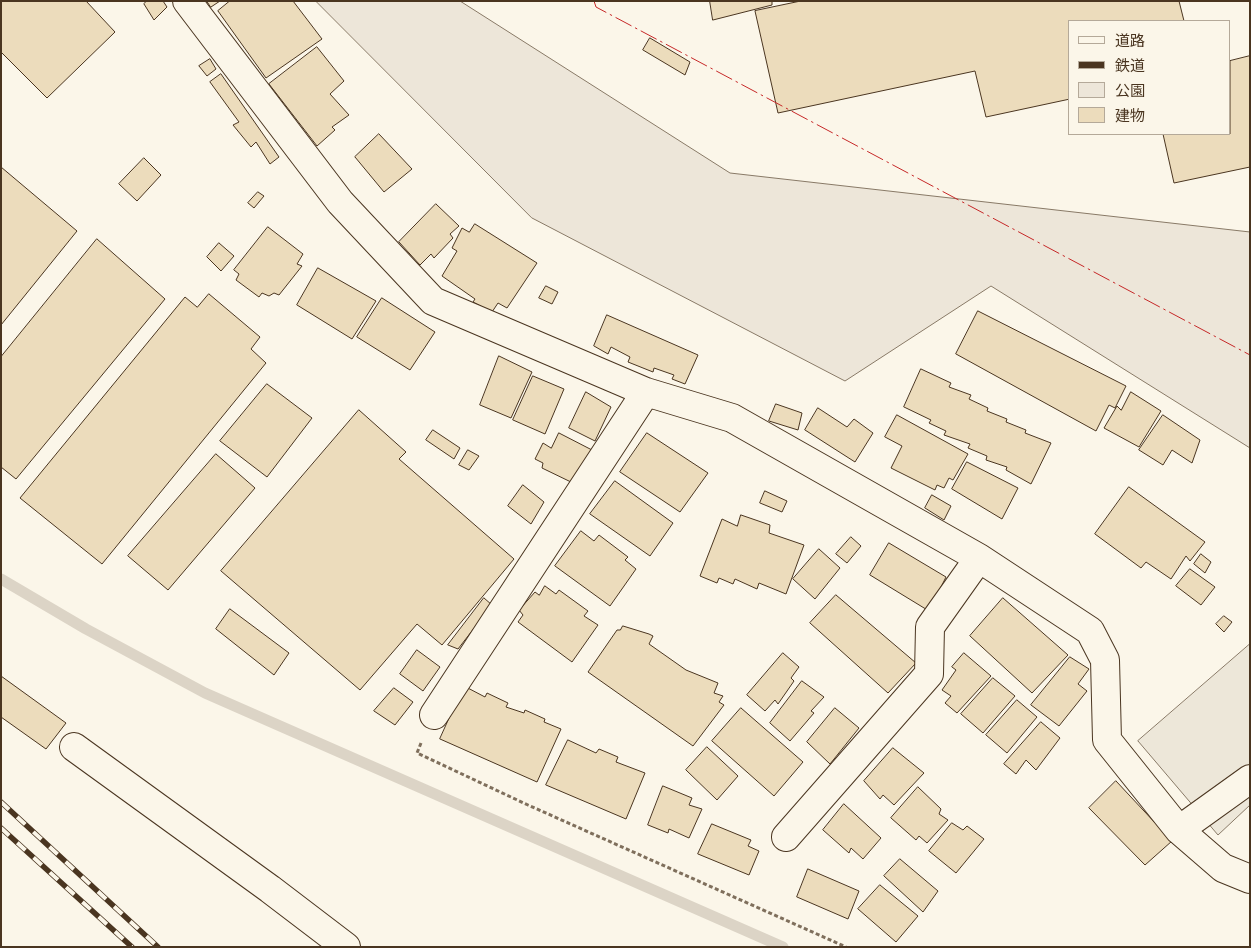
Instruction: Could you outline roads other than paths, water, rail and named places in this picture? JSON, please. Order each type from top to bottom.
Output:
[{"type":"street","points":[[186,1],[340,202],[433,301],[646,392],[732,418],[979,558],[1090,631],[1104,660],[1107,740],[1179,830],[1223,868],[1250,879]]},
{"type":"street","points":[[434,715],[646,392]]},
{"type":"street","points":[[786,837],[929,674],[930,626],[979,558]]},
{"type":"street","points":[[74,748],[270,889],[346,947]]},
{"type":"street","points":[[1179,830],[1250,779]]},
{"type":"waterway","points":[[1,579],[86,629],[205,693],[783,947]]},
{"type":"railway","points":[[1,802],[158,947]]},
{"type":"railway","points":[[1,828],[132,947]]}]
